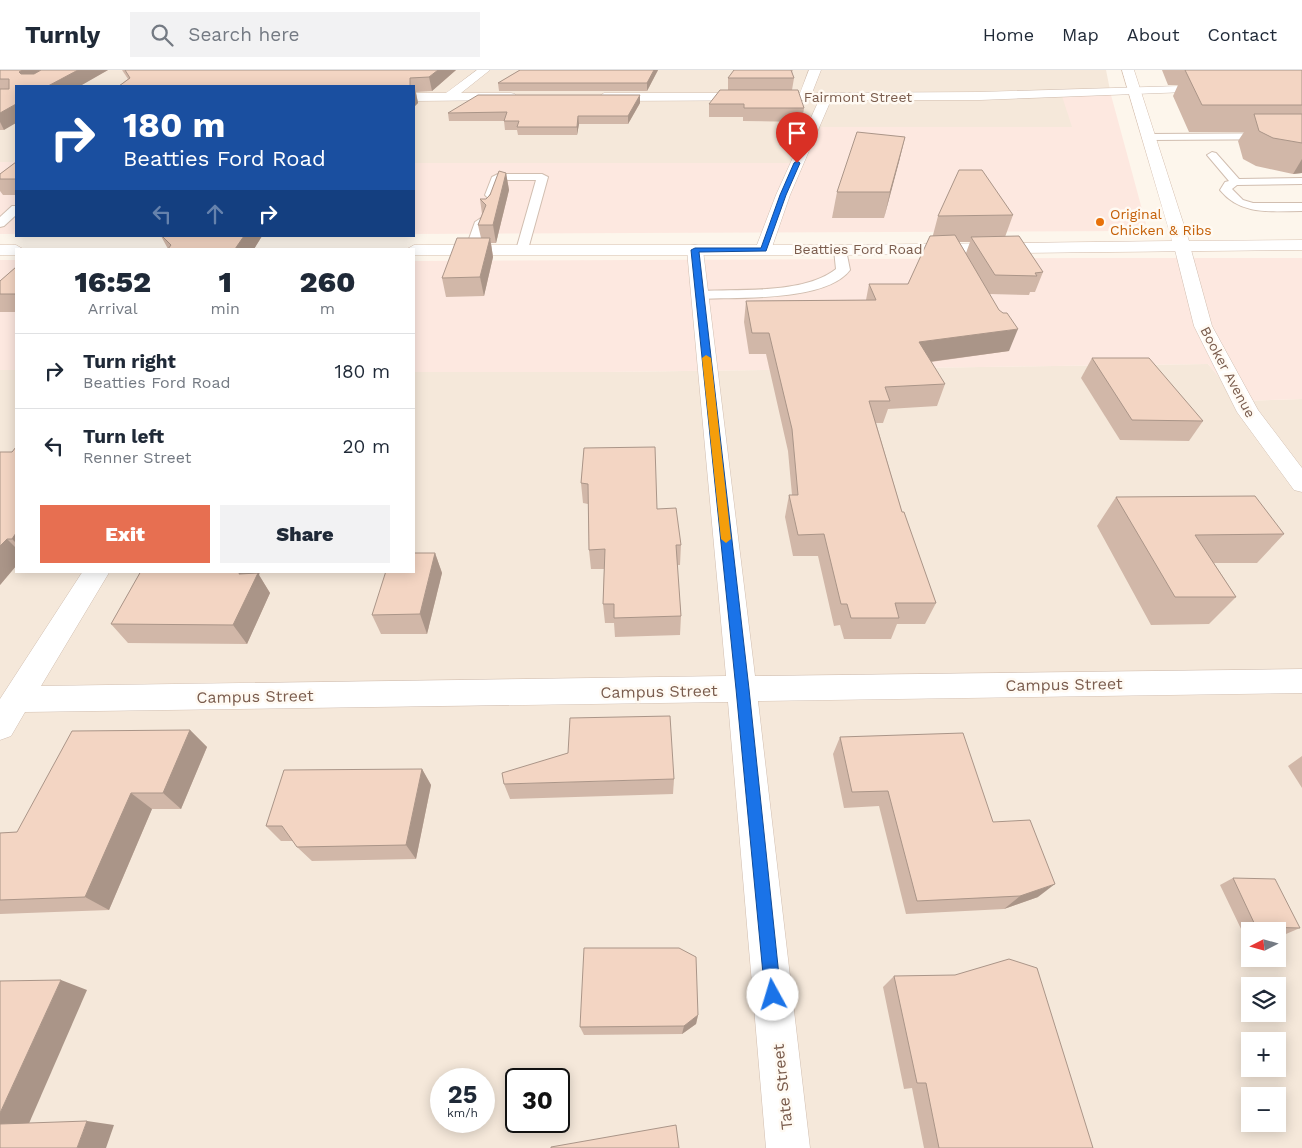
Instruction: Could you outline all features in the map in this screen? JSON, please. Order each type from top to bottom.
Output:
[{"type":"street","points":[[449,97],[484,70]]},
{"type":"street","points":[[804,97],[808,82],[815,70]]},
{"type":"street","name":"Booker Avenue","points":[[1128,70],[1182,246],[1203,326],[1248,412],[1302,484]]},
{"type":"street","name":"Fairmont Street","points":[[587,97],[980,96],[1229,88]]},
{"type":"street","points":[[415,97],[528,97]]},
{"type":"street","points":[[764,250],[783,195],[826,97]]},
{"type":"street","name":"Beatties Ford Road","points":[[415,250],[840,250],[957,255],[1182,246],[1302,245]]},
{"type":"street","points":[[0,250],[15,250]]},
{"type":"street","name":"Tate Street","points":[[695,250],[742,689],[788,1148]]},
{"type":"street","points":[[0,726],[96,573]]},
{"type":"street","name":"Campus Street","points":[[17,699],[1302,681]]},
{"type":"lane","points":[[1150,137],[1302,136]]},
{"type":"lane","points":[[1212,156],[1236,182]]},
{"type":"lane","points":[[488,203],[498,177],[542,177],[522,250]]},
{"type":"lane","points":[[1302,181],[1236,182],[1229,184],[1226,190],[1245,205],[1258,207],[1302,207]]},
{"type":"lane","points":[[0,223],[15,209]]},
{"type":"lane","points":[[471,250],[481,222]]},
{"type":"lane","points":[[700,295],[802,290],[831,280],[843,270],[840,250]]},
{"type":"shaded area","points":[[0,70],[1106,70],[1111,95],[1072,127],[821,127],[804,163],[415,163],[415,85],[15,85],[15,162],[0,162]]},
{"type":"shaded area","points":[[1111,95],[1146,224],[1132,231],[415,234],[415,163],[804,163],[821,127],[1072,127],[1062,96]]},
{"type":"shaded area","points":[[0,162],[15,162],[15,234],[0,234]]},
{"type":"shaded area","points":[[1302,258],[1302,399],[1239,401],[1208,364],[606,372],[415,372],[415,261]]},
{"type":"shaded area","points":[[0,260],[15,260],[15,370],[0,370]]},
{"type":"shaded area","points":[[1208,364],[1239,401],[1302,399],[1302,1148],[0,1148],[0,370],[15,370],[15,573],[415,573],[415,372],[606,372]]},
{"type":"building","points":[[0,70],[22,70],[19,72],[21,74],[34,74],[41,70],[78,70],[50,85],[15,85],[15,105],[0,113],[0,89],[9,89],[9,79],[0,79]]},
{"type":"building","points":[[125,70],[438,70],[429,77],[410,78],[410,85],[120,85],[130,78]]},
{"type":"building","points":[[520,70],[654,70],[647,83],[498,83]]},
{"type":"building","points":[[734,70],[791,70],[794,78],[728,78]]},
{"type":"building","points":[[1185,70],[1302,70],[1302,105],[1202,105]]},
{"type":"building","points":[[720,90],[798,90],[804,108],[744,108],[744,104],[709,104]]},
{"type":"building","points":[[478,95],[640,95],[628,116],[578,116],[577,127],[517,127],[519,121],[504,121],[507,112],[448,113]]},
{"type":"building","points":[[1254,114],[1302,114],[1302,143],[1273,138],[1259,131]]},
{"type":"building","points":[[857,132],[905,137],[890,192],[837,192]]},
{"type":"building","points":[[15,163],[15,179],[0,179],[0,174]]},
{"type":"building","points":[[959,170],[982,170],[1013,215],[938,216]]},
{"type":"building","points":[[499,171],[506,173],[493,225],[478,225],[486,205],[480,199],[486,199],[490,195]]},
{"type":"building","points":[[955,235],[999,310],[1007,313],[1018,329],[919,342],[945,384],[885,387],[890,401],[869,401],[902,512],[904,512],[936,603],[895,603],[899,618],[851,618],[847,604],[841,604],[824,534],[798,535],[789,495],[798,495],[792,429],[769,333],[752,333],[746,301],[876,300],[869,284],[908,284],[930,236]]},
{"type":"building","points":[[1019,236],[1043,272],[1035,273],[1037,276],[995,275],[971,237]]},
{"type":"building","points":[[163,237],[243,237],[236,248],[169,248],[171,245]]},
{"type":"building","points":[[457,238],[490,238],[480,277],[442,278]]},
{"type":"building","points":[[15,268],[15,294],[0,294],[0,281]]},
{"type":"building","points":[[1092,358],[1149,358],[1203,421],[1132,420]]},
{"type":"building","points":[[655,447],[657,509],[676,508],[681,545],[676,545],[681,616],[614,618],[614,604],[603,604],[605,549],[589,550],[588,484],[581,483],[584,448]]},
{"type":"building","points":[[15,448],[15,534],[12,539],[7,539],[0,546],[0,452],[12,452]]},
{"type":"building","points":[[1255,496],[1284,534],[1195,535],[1236,597],[1175,597],[1116,497]]},
{"type":"building","points":[[415,553],[435,553],[420,614],[372,615],[385,573],[415,573]]},
{"type":"building","points":[[140,573],[258,573],[233,625],[111,624]]},
{"type":"building","points":[[670,716],[674,779],[504,784],[502,773],[568,753],[570,718]]},
{"type":"building","points":[[190,730],[163,793],[131,793],[85,897],[0,900],[0,833],[17,832],[72,731]]},
{"type":"building","points":[[963,733],[993,822],[1030,820],[1055,884],[1020,896],[917,901],[888,791],[852,792],[840,737]]},
{"type":"building","points":[[422,769],[406,845],[297,847],[282,826],[266,826],[284,770]]},
{"type":"building","points":[[1233,878],[1275,879],[1300,928],[1286,928],[1286,922],[1254,922]]},
{"type":"building","points":[[584,948],[679,948],[696,957],[698,1015],[684,1026],[580,1027]]},
{"type":"building","points":[[1009,959],[1037,968],[1093,1148],[939,1148],[926,1083],[917,1083],[894,976],[955,975]]},
{"type":"building","points":[[61,980],[0,1113],[0,981]]},
{"type":"building","points":[[87,1121],[77,1148],[0,1148],[0,1124]]},
{"type":"building","points":[[676,1125],[679,1148],[551,1148],[551,1147]]},
{"type":"slow traffic","points":[[706,358],[726,539]]},
{"type":"place","name":"Original Chicken & Ribs","points":[[1100,222]]},
{"type":"route","points":[[773,995],[695,250],[764,250],[783,195],[797,163]]}]
